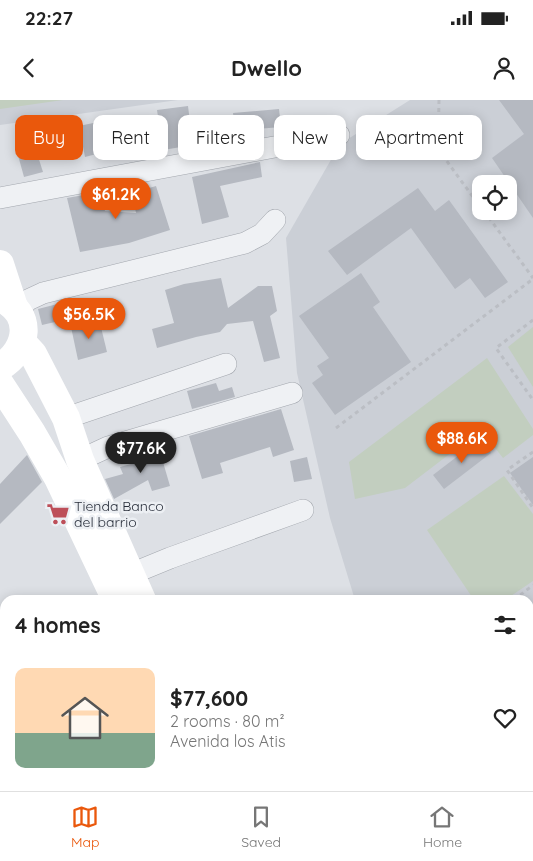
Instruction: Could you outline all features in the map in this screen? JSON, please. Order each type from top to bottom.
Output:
[{"type":"main road","points":[[0,264],[10,306],[22,321],[24,332],[18,353],[0,367]]},
{"type":"main road","points":[[22,342],[33,354],[66,418],[80,460],[140,595]]},
{"type":"main road","points":[[0,384],[32,433],[58,478],[112,595]]},
{"type":"street","points":[[0,198],[274,147]]},
{"type":"street","points":[[10,306],[43,293],[245,243],[262,234],[275,220]]},
{"type":"street","points":[[66,418],[226,364]]},
{"type":"street","points":[[80,460],[108,447],[292,392]]},
{"type":"street","points":[[131,574],[304,510]]},
{"type":"path","points":[[439,100],[438,149],[472,196]]},
{"type":"path","points":[[336,428],[533,279],[490,220]]},
{"type":"path","points":[[533,320],[496,348],[533,400]]},
{"type":"path","points":[[533,452],[507,470],[533,508]]},
{"type":"path","points":[[520,595],[533,585]]},
{"type":"shaded area","points":[[0,100],[178,100],[71,115],[15,115],[15,123],[0,125]]},
{"type":"shaded area","points":[[410,100],[533,100],[533,595],[353,595],[330,518],[297,373],[286,238],[331,160],[346,160],[346,140],[356,134],[356,160],[482,160],[482,115],[386,115]]},
{"type":"green space","points":[[0,100],[63,100],[0,109]]},
{"type":"green space","points":[[533,327],[533,387],[508,347]]},
{"type":"green space","points":[[487,358],[533,429],[533,435],[503,458],[481,430],[405,488],[355,499],[349,462]]},
{"type":"green space","points":[[504,476],[533,514],[533,581],[512,595],[471,595],[427,530]]},
{"type":"building","points":[[499,100],[533,100],[533,218],[517,195],[517,175],[504,175],[492,158],[524,134]]},
{"type":"building","points":[[188,106],[189,115],[178,115],[178,148],[168,149],[168,115],[158,115],[157,110]]},
{"type":"building","points":[[279,109],[280,115],[274,115],[274,128],[264,128],[264,115],[233,115],[233,113]]},
{"type":"building","points":[[93,123],[93,155],[85,157],[83,147],[83,125]]},
{"type":"building","points":[[19,160],[39,160],[43,172],[24,177]]},
{"type":"building","points":[[260,162],[262,177],[220,186],[229,217],[202,224],[192,177]]},
{"type":"building","points":[[156,186],[170,230],[129,243],[80,252],[67,198],[100,192],[105,211],[136,213],[132,193]]},
{"type":"building","points":[[418,188],[435,211],[449,200],[508,282],[485,298],[470,278],[455,289],[411,228],[347,275],[328,251]]},
{"type":"building","points":[[361,273],[380,302],[373,307],[411,362],[335,415],[312,383],[323,375],[317,366],[329,358],[299,316]]},
{"type":"building","points":[[221,278],[228,308],[258,286],[272,286],[277,311],[270,316],[280,358],[264,362],[253,321],[227,324],[220,332],[157,348],[152,329],[174,323],[165,290],[184,284]]},
{"type":"building","points":[[77,299],[81,316],[42,325],[38,309]]},
{"type":"building","points":[[99,319],[107,352],[78,360],[71,327]]},
{"type":"building","points":[[216,383],[219,391],[232,387],[235,397],[192,409],[187,391]]},
{"type":"building","points":[[281,409],[294,450],[273,457],[270,447],[220,463],[223,473],[202,479],[189,436]]},
{"type":"building","points":[[480,439],[491,453],[444,489],[433,475]]},
{"type":"building","points":[[158,445],[170,486],[152,491],[148,480],[114,499],[105,479],[123,474],[120,467],[142,461],[139,451]]},
{"type":"building","points":[[27,455],[42,482],[0,524],[0,484]]},
{"type":"building","points":[[307,457],[312,479],[294,482],[290,461]]},
{"type":"building","points":[[533,457],[533,505],[510,473]]},
{"type":"place","name":"Tienda Banco del barrio","points":[[58,514]]}]
